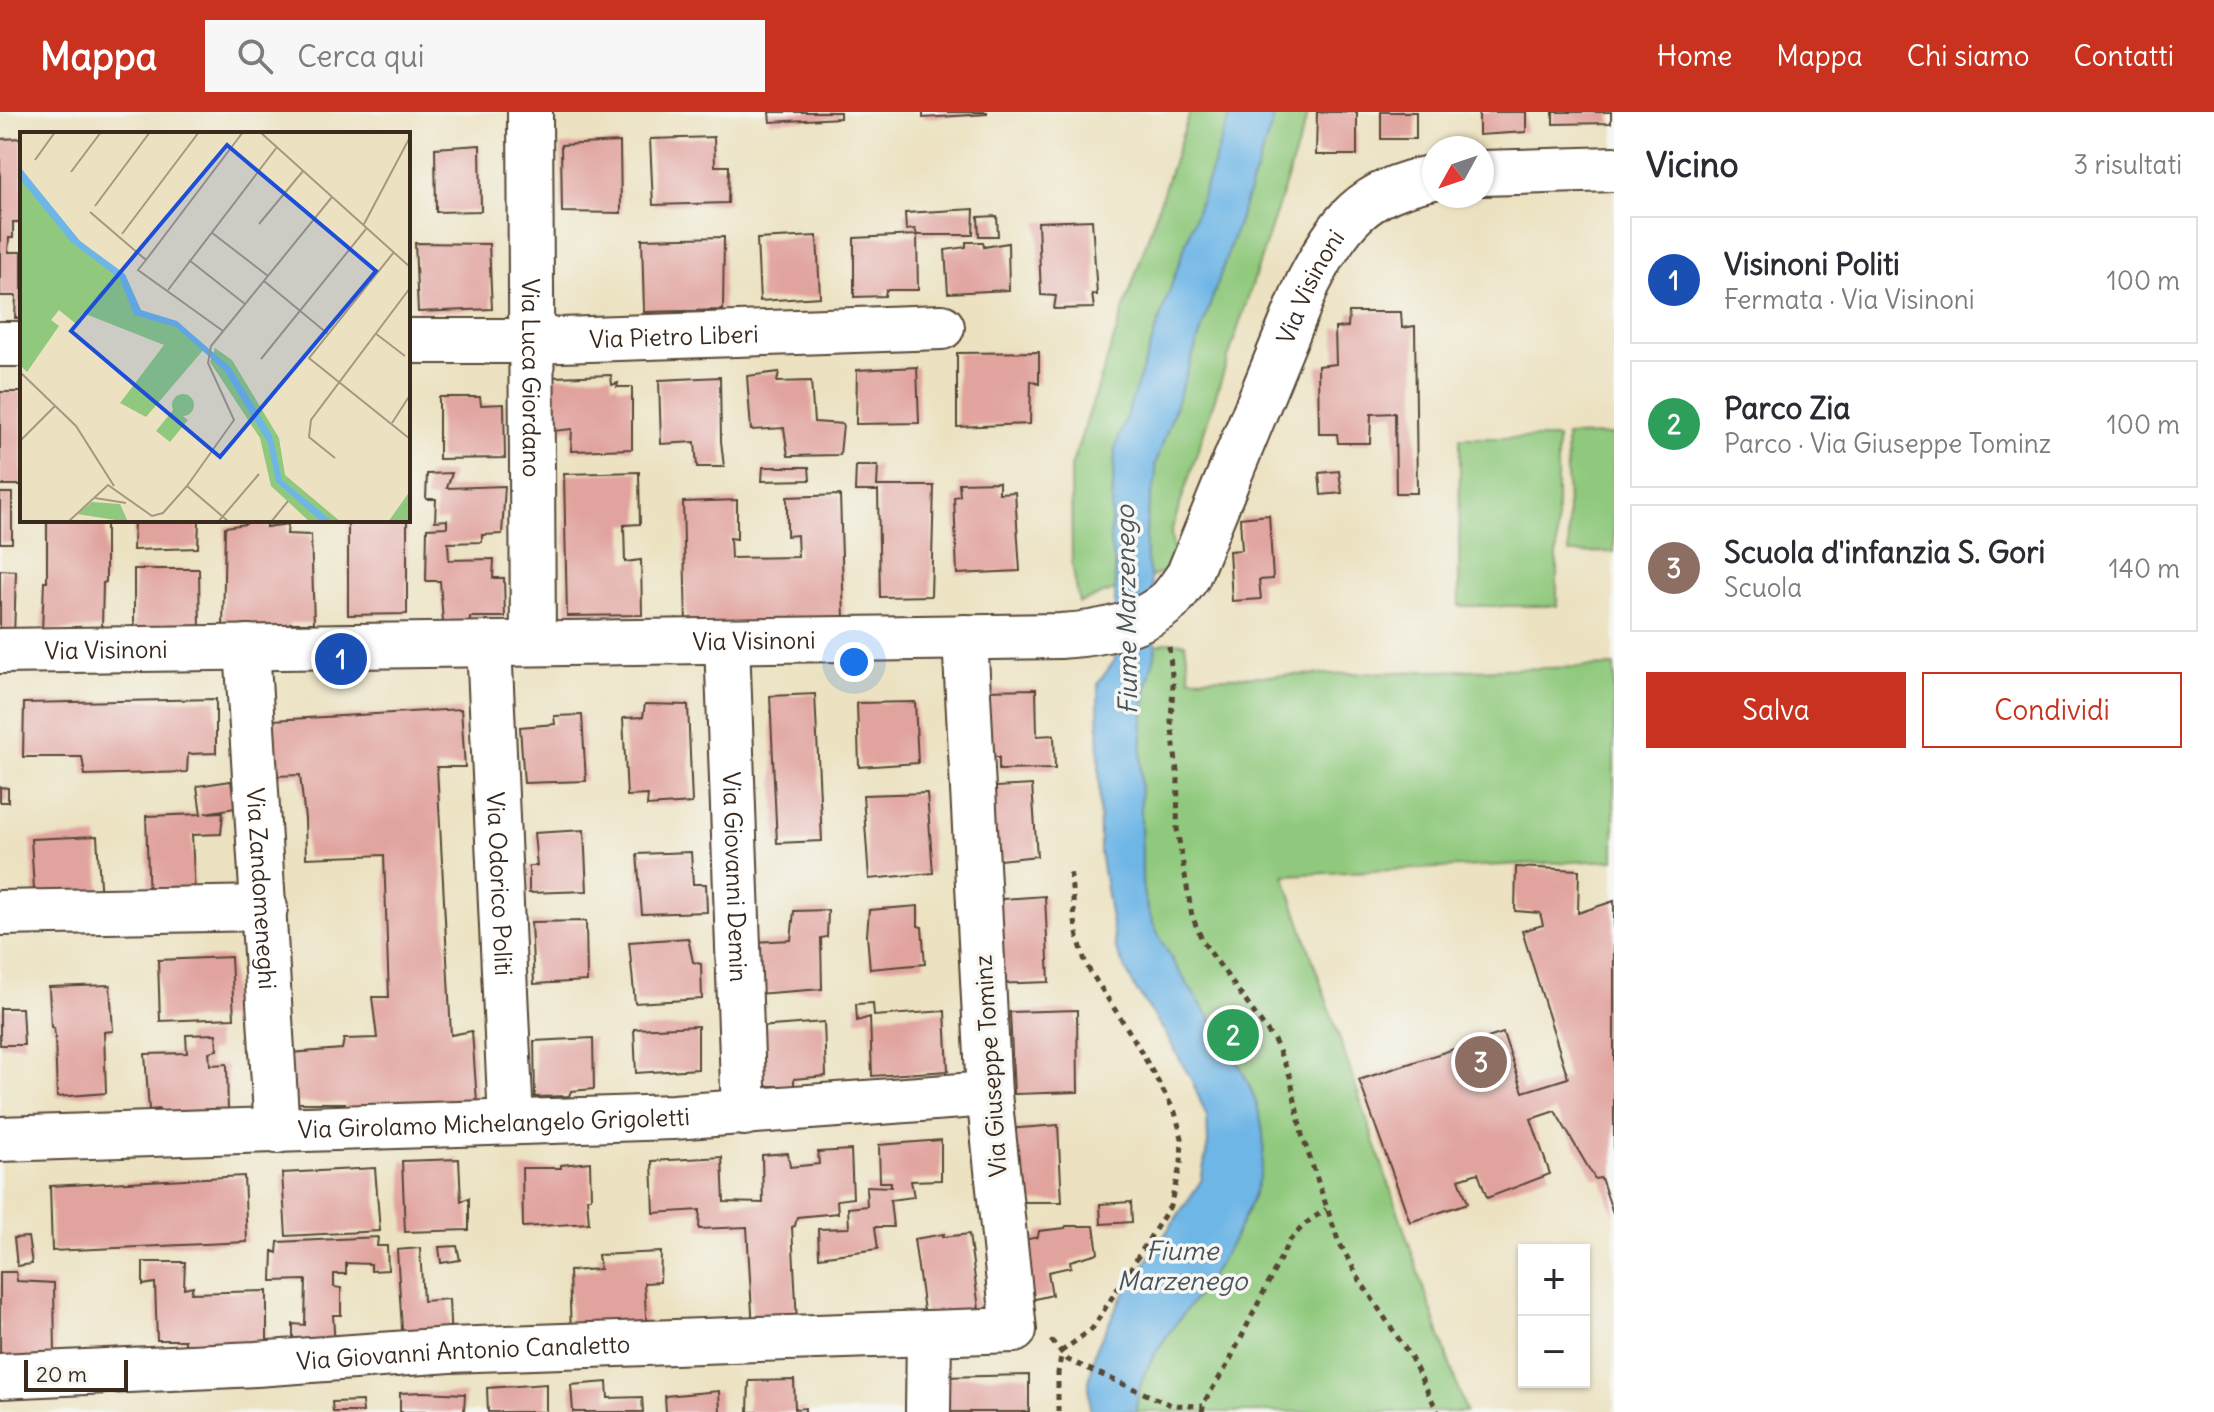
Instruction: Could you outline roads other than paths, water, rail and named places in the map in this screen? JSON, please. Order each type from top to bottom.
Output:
[{"type":"street","name":"Via Luca Giordano","points":[[530,112],[533,643]]},
{"type":"street","points":[[1494,173],[1614,169]]},
{"type":"street","name":"Via Visinoni","points":[[0,651],[1060,636],[1092,634],[1126,624],[1155,611],[1170,600],[1188,576],[1308,283],[1325,250],[1347,220],[1369,200],[1400,184],[1422,179]]},
{"type":"street","name":"Via Pietro Liberi","points":[[410,341],[531,341],[942,327]]},
{"type":"street","name":"Via Giuseppe Tominz","points":[[929,1333],[1014,1330],[989,1094],[965,637]]},
{"type":"street","name":"Via Giovanni Demin","points":[[727,641],[744,1113]]},
{"type":"street","name":"Via Odorico Politi","points":[[489,644],[511,1122]]},
{"type":"street","name":"Via Zandomeneghi","points":[[247,647],[277,1131]]},
{"type":"street","points":[[0,913],[265,908]]},
{"type":"street","name":"Via Girolamo Michelangelo Grigoletti","points":[[0,1139],[744,1113],[989,1094]]},
{"type":"street","points":[[928,1412],[929,1333]]},
{"type":"street","name":"Via Giovanni Antonio Canaletto","points":[[0,1376],[256,1364],[450,1350],[929,1333]]},
{"type":"water","name":"Fiume Marzenego","points":[[1231,112],[1276,112],[1155,466],[1156,480],[1146,526],[1156,644],[1147,685],[1143,727],[1142,875],[1144,896],[1156,929],[1235,1057],[1251,1090],[1261,1123],[1263,1156],[1256,1188],[1242,1222],[1216,1269],[1152,1360],[1143,1377],[1136,1412],[1090,1412],[1089,1382],[1095,1351],[1120,1301],[1201,1181],[1208,1143],[1207,1117],[1192,1081],[1135,988],[1116,950],[1100,852],[1098,683],[1115,660],[1115,564],[1110,544],[1115,449]]},
{"type":"place","name":"Visinoni Politi","points":[[341,659]]},
{"type":"place","name":"Parco Zia","points":[[1233,1035]]},
{"type":"place","name":"Scuola d'infanzia S. Gori","points":[[1481,1062]]}]
